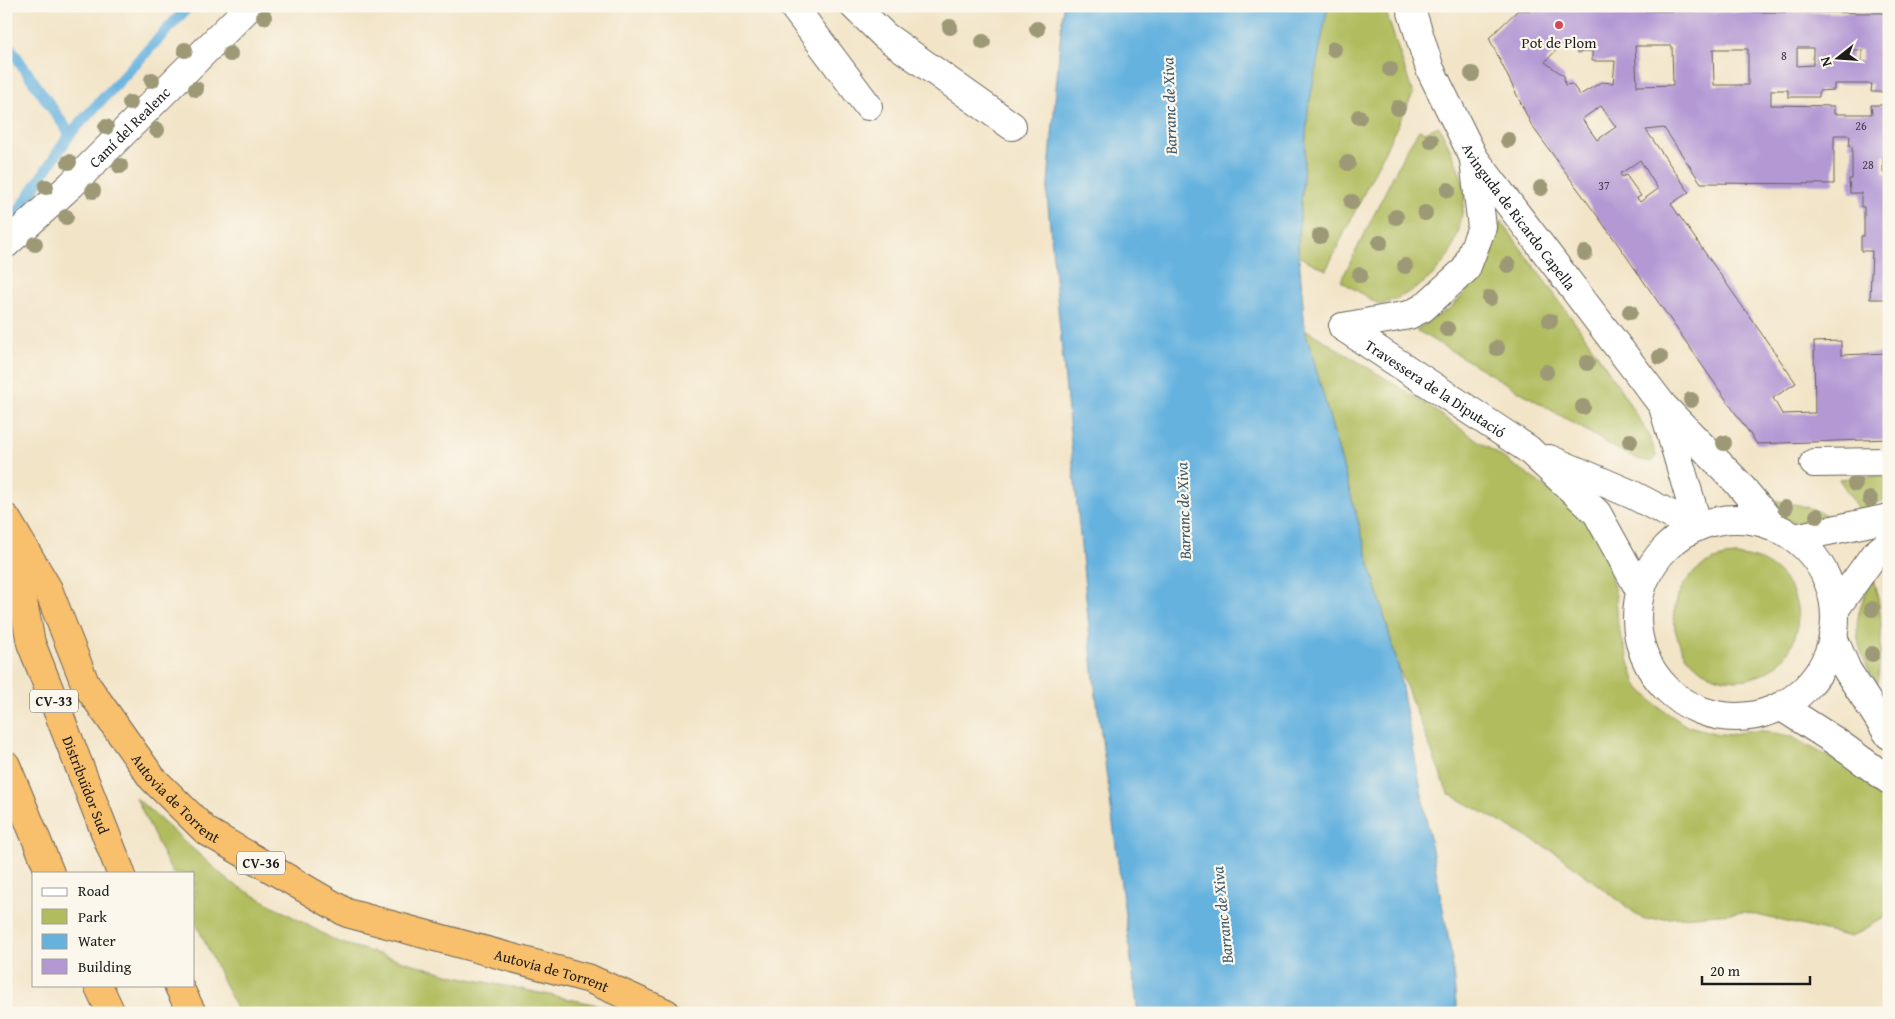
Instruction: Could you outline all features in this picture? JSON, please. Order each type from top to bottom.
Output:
[{"type":"highway","name":"Distribuïdor Sud","points":[[7,520],[31,642],[121,872]]},
{"type":"highway","name":"Autovia de Torrent","points":[[7,520],[48,589],[84,683],[152,778],[206,831],[347,913],[590,979],[666,1013]]},
{"type":"highway","points":[[6,766],[50,872]]},
{"type":"highway","points":[[98,986],[111,1013]]},
{"type":"highway","points":[[178,986],[192,1013]]},
{"type":"street","name":"Camí del Realenc","points":[[6,244],[71,185],[250,6]]},
{"type":"street","points":[[793,6],[868,106]]},
{"type":"street","points":[[854,6],[885,36],[1012,126]]},
{"type":"street","name":"Avinguda de Ricardo Capella","points":[[1410,6],[1430,69],[1474,158],[1663,406]]},
{"type":"street","name":"Travessera de la Diputació","points":[[1474,158],[1482,227],[1466,269],[1423,308],[1399,317],[1343,326],[1528,449],[1597,513],[1639,588]]},
{"type":"street","points":[[1663,406],[1696,526]]},
{"type":"street","points":[[1663,406],[1785,532],[1815,557],[1829,582],[1835,609],[1833,637],[1824,665],[1806,689],[1782,707],[1750,717],[1715,716],[1684,703],[1658,681],[1642,650],[1636,617],[1639,588],[1654,560],[1672,541],[1696,526],[1722,519],[1749,519],[1785,532],[1889,518]]},
{"type":"street","name":"Travessera de la Diputació","points":[[1528,449],[1631,494],[1696,526]]},
{"type":"street","points":[[1814,463],[1889,462]]},
{"type":"street","points":[[1835,609],[1874,554],[1889,542]]},
{"type":"street","points":[[1833,637],[1847,670],[1889,735]]},
{"type":"street","points":[[1782,707],[1835,741],[1889,780]]},
{"type":"green space","points":[[1328,6],[1384,6],[1413,94],[1326,270],[1298,256],[1298,244],[1308,110]]},
{"type":"green space","points":[[1439,126],[1457,166],[1465,190],[1459,231],[1446,260],[1436,272],[1411,291],[1380,305],[1341,281],[1405,152],[1419,130],[1425,132]]},
{"type":"green space","points":[[1501,221],[1616,382],[1649,435],[1656,455],[1653,462],[1641,460],[1622,452],[1416,330],[1452,307],[1474,283],[1491,257]]},
{"type":"green space","points":[[1305,329],[1409,393],[1579,510],[1601,539],[1616,596],[1618,626],[1636,684],[1657,706],[1685,725],[1714,733],[1730,735],[1745,731],[1764,731],[1790,736],[1870,779],[1889,796],[1889,915],[1851,937],[1744,912],[1644,920],[1556,853],[1448,793],[1398,666]]},
{"type":"green space","points":[[1889,475],[1889,498],[1859,510],[1839,479]]},
{"type":"green space","points":[[1766,499],[1792,503],[1824,514],[1832,519],[1811,523],[1788,520]]},
{"type":"green space","points":[[1736,556],[1760,560],[1780,574],[1794,594],[1798,618],[1794,642],[1780,662],[1760,676],[1736,680],[1712,676],[1692,662],[1678,642],[1674,618],[1678,594],[1692,574],[1712,560]]},
{"type":"green space","points":[[1873,580],[1881,620],[1881,646],[1877,686],[1869,672],[1859,646],[1857,634],[1860,608]]},
{"type":"green space","points":[[136,798],[230,882],[338,942],[451,975],[613,1008],[623,1013],[238,1013],[195,921],[195,872],[172,872]]},
{"type":"water","name":"Barranc de Xiva","points":[[1063,6],[1328,6],[1308,110],[1298,244],[1305,329],[1398,666],[1451,952],[1457,1013],[1138,1013],[1094,680],[1047,195]]},
{"type":"building","points":[[1518,10],[1889,13],[1889,92],[1871,92],[1872,84],[1834,84],[1834,90],[1819,91],[1819,97],[1788,97],[1788,90],[1771,90],[1771,105],[1834,106],[1834,114],[1872,114],[1871,105],[1889,105],[1889,154],[1883,155],[1883,173],[1889,173],[1889,299],[1870,299],[1872,251],[1861,251],[1861,236],[1864,236],[1864,207],[1861,207],[1861,193],[1850,193],[1849,179],[1852,179],[1852,146],[1849,147],[1850,135],[1834,135],[1834,184],[1701,183],[1664,128],[1646,130],[1689,192],[1671,204],[1796,383],[1773,398],[1782,414],[1815,413],[1814,342],[1841,341],[1841,355],[1889,353],[1889,439],[1757,444],[1617,243],[1532,126],[1489,38]],"holes":[[[1563,43],[1578,53],[1592,51],[1592,61],[1615,61],[1613,83],[1601,82],[1580,95],[1572,84],[1565,85],[1564,76],[1545,62]],[[1635,46],[1672,46],[1673,85],[1637,86]],[[1797,48],[1813,48],[1813,65],[1797,66]],[[1713,49],[1748,49],[1748,85],[1714,85]],[[1852,50],[1862,50],[1862,61],[1851,61]],[[1601,106],[1616,127],[1597,140],[1582,119]],[[1640,160],[1658,189],[1640,202],[1637,198],[1641,196],[1626,175],[1622,177],[1620,174]]]},
{"type":"waterway","points":[[6,230],[70,134],[189,6]]},
{"type":"waterway","points":[[6,42],[70,134]]},
{"type":"place","name":"Pot de Plom","points":[[1559,25]]}]
